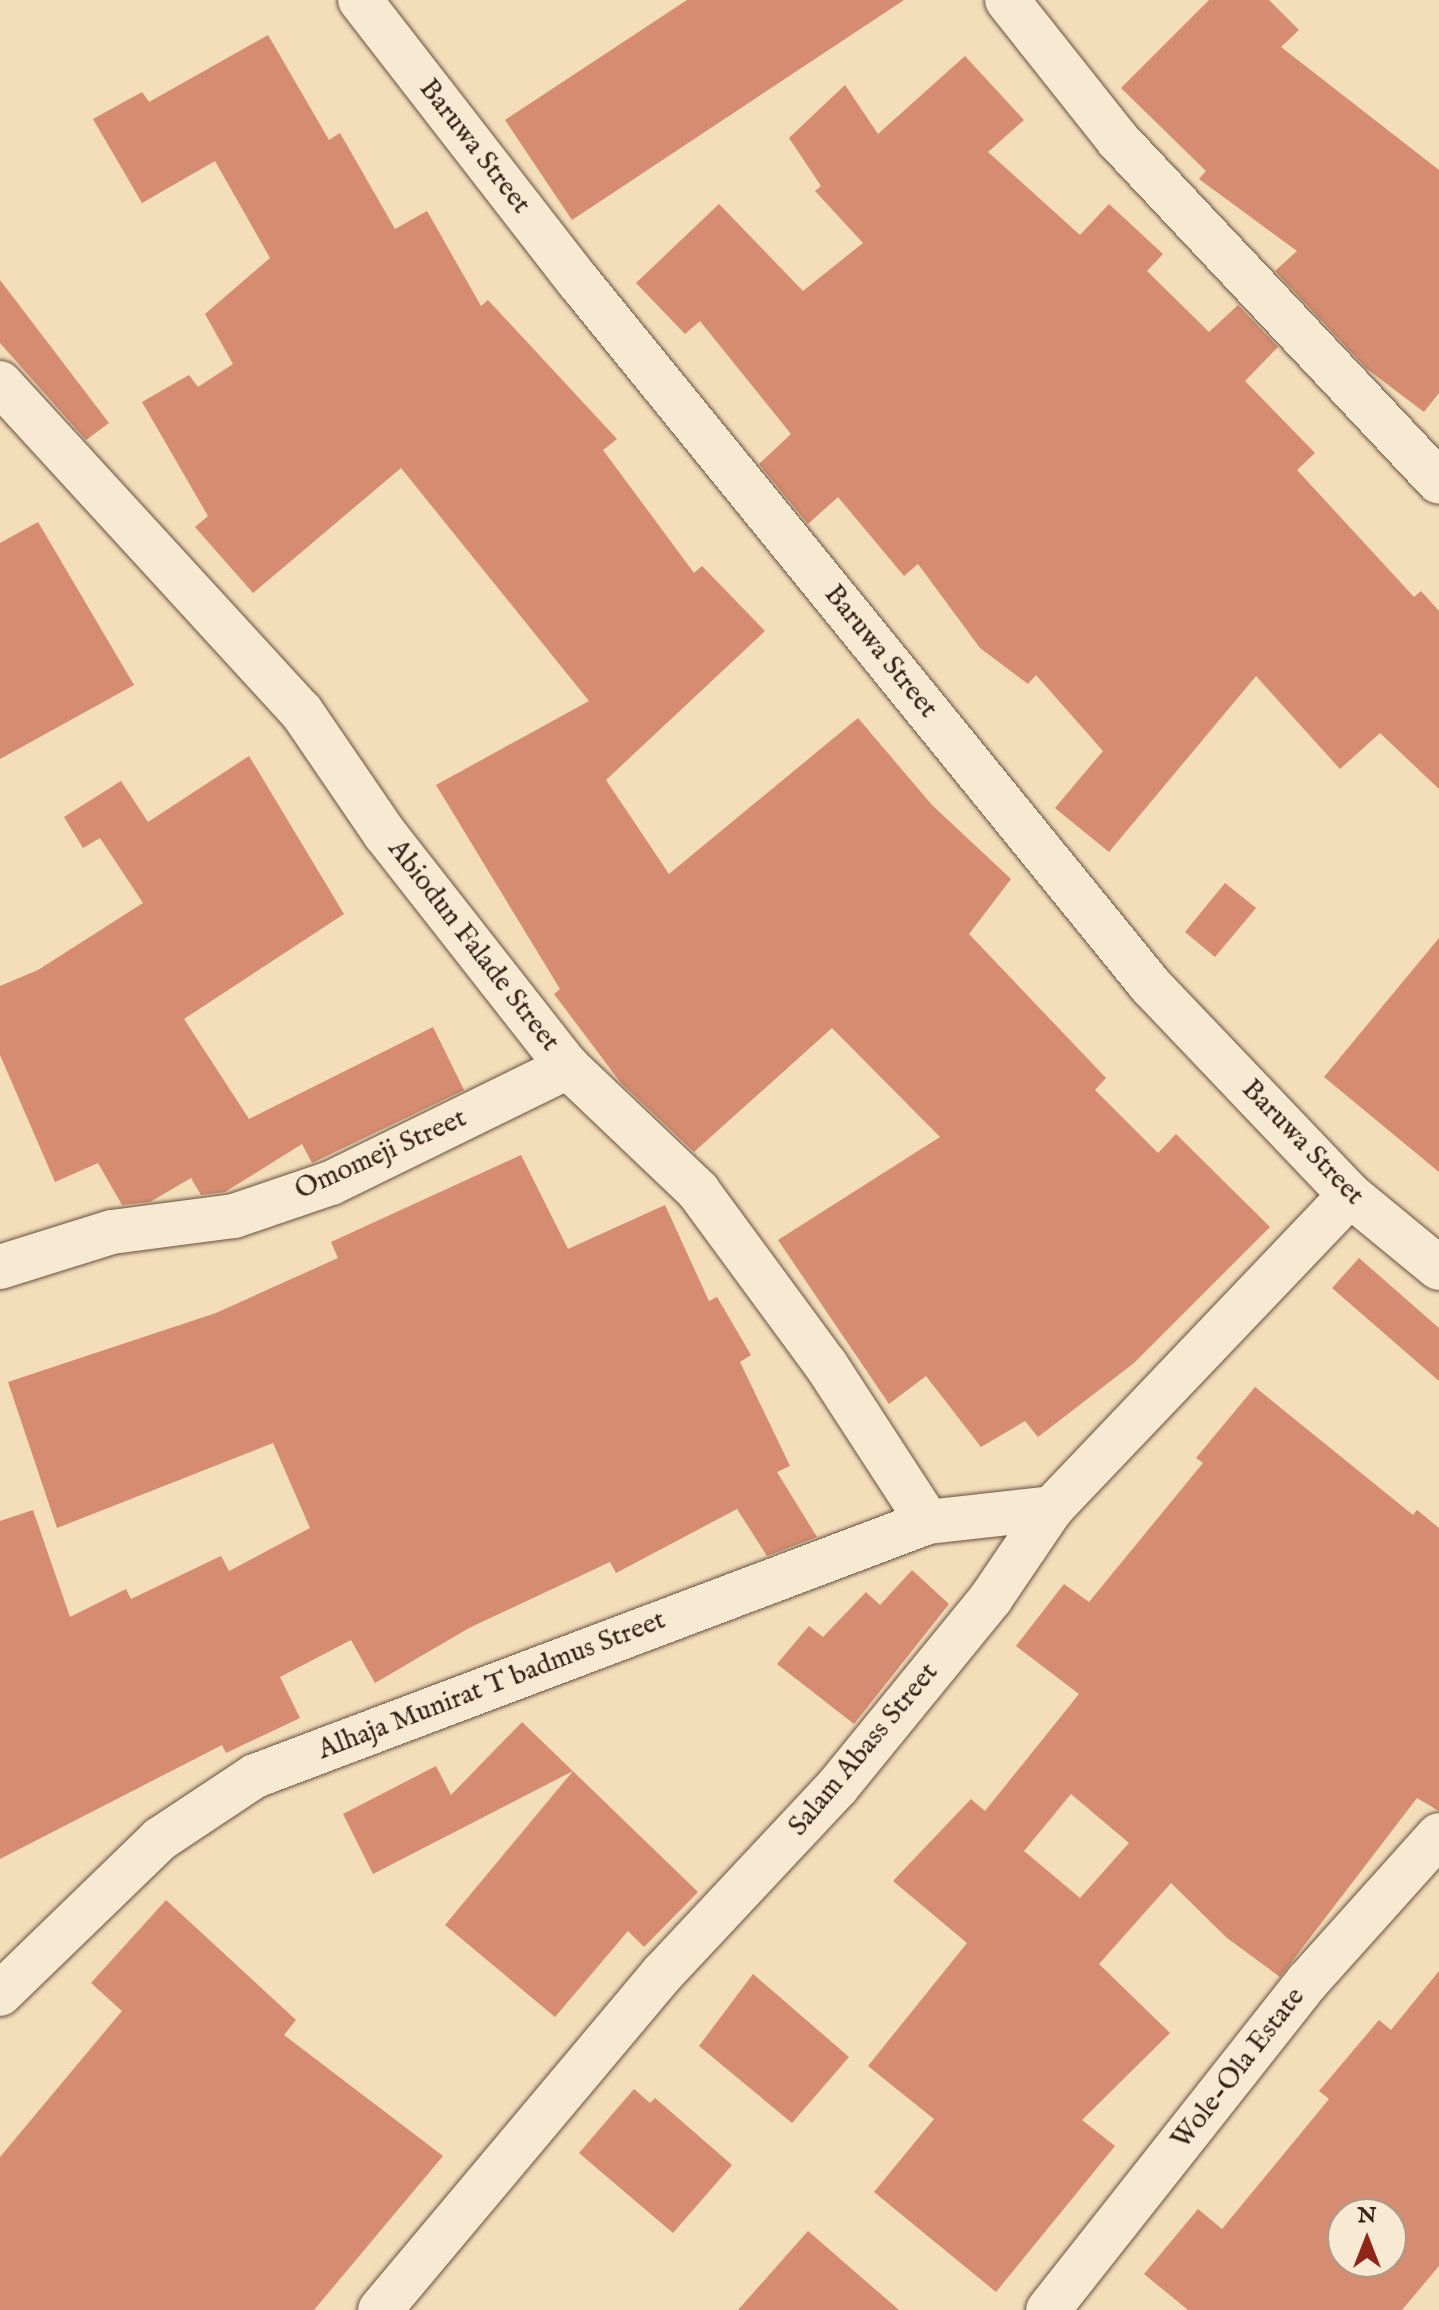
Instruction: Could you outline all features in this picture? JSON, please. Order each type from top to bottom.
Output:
[{"type":"street","name":"Baruwa Street","points":[[360,0],[579,282],[1151,986],[1350,1195],[1439,1268]]},
{"type":"street","points":[[1007,0],[1117,139],[1439,482]]},
{"type":"street","name":"Abiodun Falade Street","points":[[0,383],[301,711],[385,834],[568,1067],[698,1191],[826,1365],[928,1522]]},
{"type":"street","name":"Omomeji Street","points":[[0,1267],[112,1232],[234,1216],[331,1183],[568,1067]]},
{"type":"street","name":"Salam Abass Street","points":[[380,2310],[663,1973],[837,1787],[991,1598],[1052,1508],[1350,1195]]},
{"type":"street","name":"Alhaja Munirat T badmus Street","points":[[0,1994],[160,1839],[255,1776],[928,1522],[1052,1508]]},
{"type":"street","name":"Wole-Ola Estate","points":[[1048,2310],[1308,1981],[1439,1835]]},
{"type":"building","points":[[687,0],[904,0],[572,220],[505,120]]},
{"type":"building","points":[[1209,0],[1269,0],[1299,30],[1281,47],[1439,170],[1439,393],[1424,412],[1367,369],[1275,271],[1297,251],[1199,179],[1206,171],[1121,88]]},
{"type":"building","points":[[268,35],[329,140],[340,133],[395,229],[427,211],[481,306],[488,300],[617,439],[603,450],[694,573],[702,566],[765,631],[606,780],[669,874],[858,718],[932,805],[1011,879],[969,934],[1106,1078],[1095,1090],[1158,1153],[1176,1134],[1270,1227],[1134,1363],[1038,1437],[1025,1421],[981,1447],[926,1376],[889,1404],[778,1240],[940,1137],[832,1028],[694,1152],[621,1083],[554,994],[560,989],[436,785],[589,701],[401,468],[253,593],[195,527],[208,516],[142,402],[189,375],[198,387],[233,364],[205,314],[270,258],[215,161],[142,203],[93,119],[142,92],[149,102]]},
{"type":"building","points":[[965,56],[1024,120],[988,152],[1080,235],[1109,204],[1163,254],[1147,271],[1209,332],[1238,305],[1278,347],[1245,381],[1315,453],[1297,470],[1414,597],[1421,591],[1439,611],[1439,789],[1380,733],[1340,769],[1256,676],[1109,852],[1055,808],[1103,751],[1036,675],[1028,684],[980,648],[918,564],[904,576],[838,497],[808,524],[759,464],[791,434],[700,321],[685,334],[636,283],[719,204],[803,291],[863,243],[815,191],[821,186],[789,138],[845,85],[878,134]]},
{"type":"building","points":[[0,280],[109,423],[86,440],[0,343]]},
{"type":"building","points":[[38,522],[134,685],[0,759],[0,543]]},
{"type":"building","points":[[249,756],[344,914],[184,1019],[249,1119],[433,1027],[464,1090],[312,1163],[302,1144],[225,1192],[201,1195],[191,1178],[150,1202],[122,1205],[98,1163],[55,1182],[0,1055],[0,986],[38,970],[143,903],[100,838],[83,848],[64,817],[121,781],[148,822]]},
{"type":"building","points":[[1225,883],[1256,908],[1215,957],[1185,932]]},
{"type":"building","points":[[1439,938],[1439,1172],[1324,1077]]},
{"type":"building","points":[[521,1155],[568,1249],[665,1205],[709,1301],[717,1297],[751,1355],[740,1362],[790,1466],[777,1472],[817,1537],[767,1556],[737,1509],[616,1573],[610,1562],[469,1628],[375,1683],[351,1640],[280,1677],[300,1718],[226,1753],[222,1745],[0,1859],[0,1521],[33,1510],[70,1617],[126,1589],[131,1599],[221,1556],[229,1571],[310,1528],[273,1443],[57,1528],[8,1382],[216,1313],[338,1258],[331,1242]]},
{"type":"building","points":[[1359,1258],[1439,1328],[1439,1381],[1332,1288]]},
{"type":"building","points":[[1255,1387],[1413,1515],[1417,1510],[1439,1528],[1439,1811],[1417,1798],[1280,1977],[1227,1938],[1171,1883],[1099,1964],[1170,2033],[1082,2120],[1115,2146],[996,2292],[874,2192],[934,2119],[868,2066],[967,1943],[893,1881],[971,1799],[985,1811],[1079,1694],[1016,1646],[1064,1584],[1089,1602],[1203,1463],[1196,1458]],"holes":[[[1071,1794],[1129,1843],[1080,1898],[1024,1851]]]},
{"type":"building","points":[[912,1570],[949,1604],[854,1724],[777,1664],[809,1626],[823,1637],[866,1592],[880,1605]]},
{"type":"building","points":[[522,1722],[573,1771],[373,1874],[343,1814],[436,1766],[451,1795]]},
{"type":"building","points":[[573,1771],[698,1892],[644,1947],[628,1931],[555,2017],[445,1925]]},
{"type":"building","points":[[166,1900],[296,2020],[284,2035],[443,2156],[314,2310],[0,2310],[0,2157],[122,2011],[91,1983]]},
{"type":"building","points":[[1439,1971],[1439,2266],[1402,2310],[1188,2310],[1144,2274],[1198,2209],[1222,2229],[1329,2099],[1319,2091],[1379,2020],[1391,2030]]},
{"type":"building","points":[[753,1974],[849,2057],[792,2123],[699,2046]]},
{"type":"building","points":[[634,2089],[650,2103],[655,2098],[732,2165],[673,2233],[579,2153]]},
{"type":"building","points":[[808,2231],[899,2310],[738,2310]]}]
